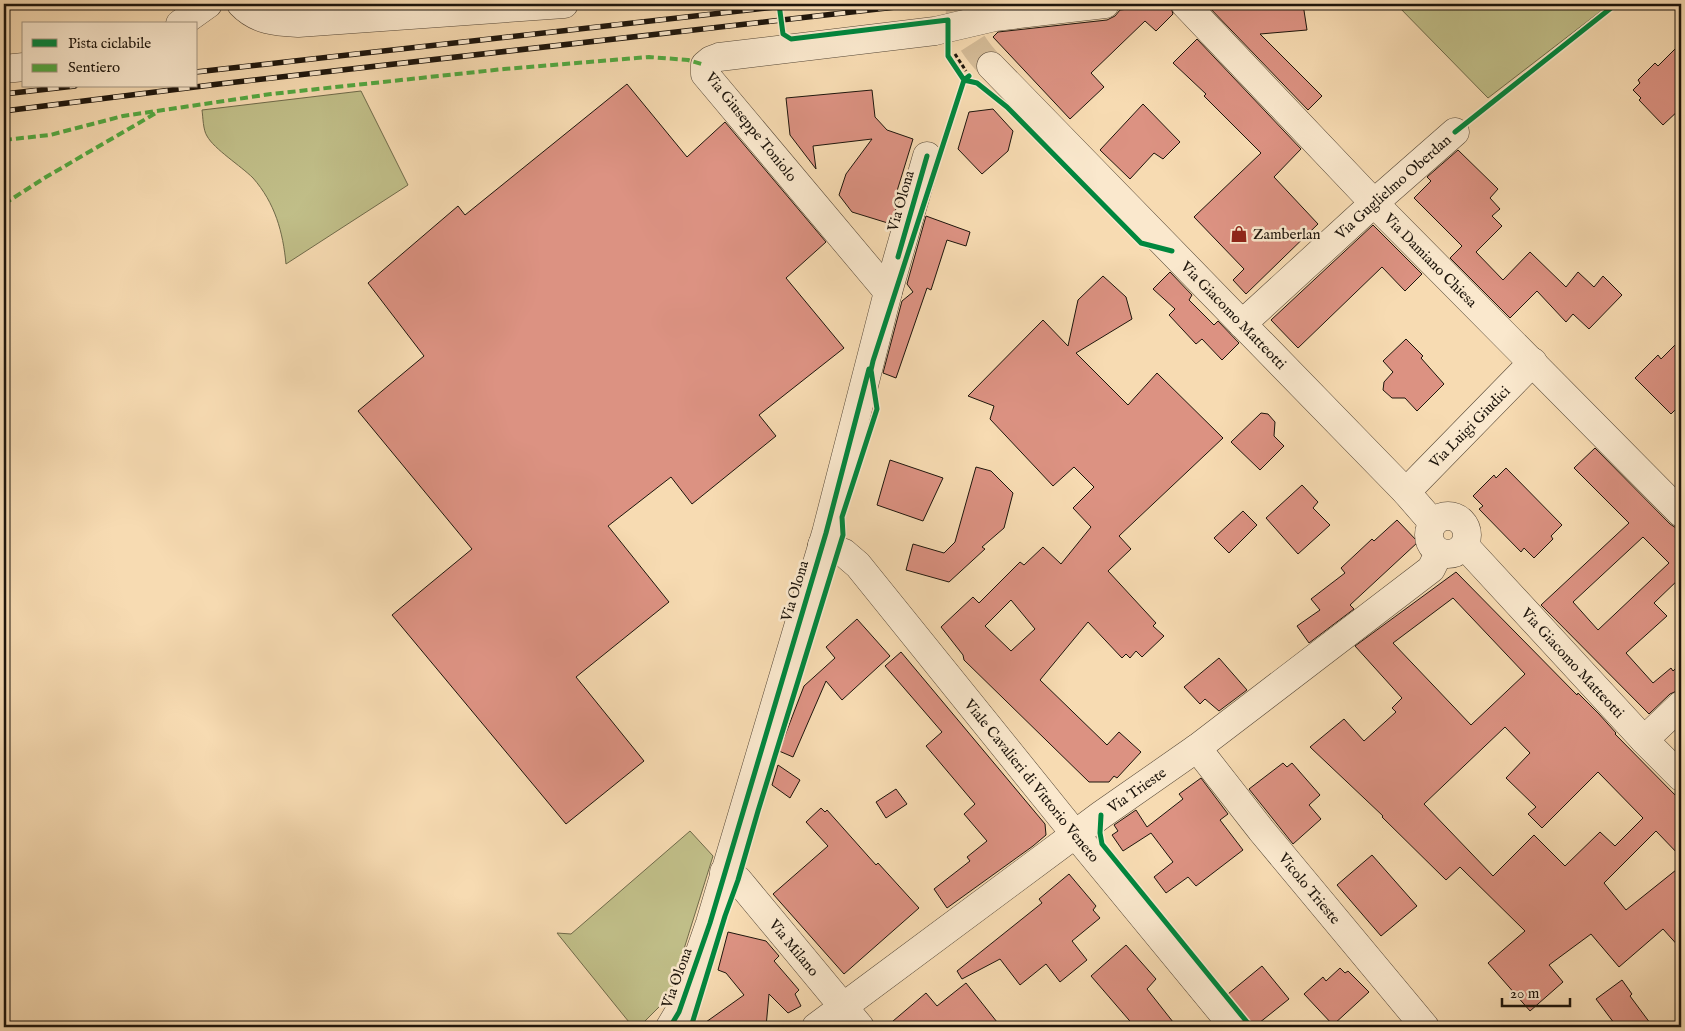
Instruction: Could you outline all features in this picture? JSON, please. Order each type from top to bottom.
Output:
[{"type":"street","points":[[183,22],[208,4]]},
{"type":"street","points":[[241,4],[248,11],[272,22],[298,23],[564,4]]},
{"type":"street","name":"Via Giuseppe Toniolo","points":[[888,292],[705,74],[705,65],[719,57],[935,31],[995,17],[1105,4]]},
{"type":"street","name":"Via Damiano Chiesa","points":[[1185,4],[1374,203],[1681,513]]},
{"type":"street","points":[[4,69],[22,67]]},
{"type":"street","name":"Via Giacomo Matteotti","points":[[980,71],[1242,324],[1406,492],[1433,523],[1443,516],[1460,519],[1468,534],[1445,556],[1644,740],[1681,777]]},
{"type":"street","name":"Via Guglielmo Oberdan","points":[[1242,324],[1455,132]]},
{"type":"street","name":"Via Olona","points":[[670,1027],[679,1012],[710,923],[822,545],[888,292],[927,156]]},
{"type":"street","name":"Via Luigi Giudici","points":[[1406,492],[1533,362]]},
{"type":"street","name":"Viale Cavalieri di Vittorio Veneto","points":[[822,545],[844,553],[858,565],[1234,1027]]},
{"type":"street","name":"Via Trieste","points":[[816,1027],[852,1018],[1075,834],[1197,748],[1445,556]]},
{"type":"street","points":[[1644,740],[1681,705]]},
{"type":"street","name":"Vicolo Trieste","points":[[1197,748],[1261,830],[1425,1027]]},
{"type":"street","name":"Via Milano","points":[[724,872],[738,880],[852,1018]]},
{"type":"path","points":[[955,54],[980,71]]},
{"type":"shaded area","points":[[1396,4],[1610,4],[1488,98]]},
{"type":"shaded area","points":[[361,91],[408,185],[286,264],[277,218],[267,197],[253,178],[210,141],[205,130],[202,110]]},
{"type":"shaded area","points":[[690,831],[713,856],[669,997],[639,1027],[633,1027],[557,933],[571,934]]},
{"type":"building","points":[[1170,4],[1173,14],[1156,31],[1145,21],[1091,73],[1104,87],[1070,119],[993,37],[998,32],[1107,20],[1115,16],[1120,10]]},
{"type":"building","points":[[1206,4],[1303,4],[1307,30],[1260,34],[1322,96],[1308,110]]},
{"type":"building","points":[[1197,39],[1301,149],[1274,177],[1318,224],[1246,294],[1233,280],[1244,269],[1194,217],[1261,153],[1204,96],[1206,94],[1173,63]]},
{"type":"building","points":[[1681,43],[1681,108],[1663,125],[1639,100],[1641,98],[1633,90],[1640,83],[1638,80],[1655,63],[1658,66]]},
{"type":"building","points":[[627,84],[687,157],[725,122],[826,242],[786,278],[844,348],[759,415],[776,436],[692,504],[671,477],[608,526],[669,602],[576,677],[644,761],[566,824],[392,615],[472,549],[358,411],[424,356],[368,283],[458,206],[465,215]]},
{"type":"building","points":[[872,90],[875,117],[887,130],[913,139],[893,204],[897,205],[891,224],[852,212],[839,195],[846,174],[872,139],[813,146],[816,169],[790,135],[786,98]]},
{"type":"building","points":[[1143,104],[1180,142],[1163,159],[1154,153],[1130,179],[1100,150]]},
{"type":"building","points":[[993,109],[1013,131],[1008,151],[982,174],[958,149],[969,112]]},
{"type":"building","points":[[1458,150],[1498,189],[1490,198],[1500,209],[1492,216],[1502,226],[1476,252],[1503,280],[1530,252],[1566,287],[1578,272],[1594,287],[1603,276],[1622,295],[1589,329],[1573,314],[1566,322],[1537,291],[1510,318],[1450,258],[1462,246],[1414,198],[1431,181],[1427,177]]},
{"type":"building","points":[[926,216],[970,232],[966,246],[947,240],[931,290],[927,288],[896,378],[883,373],[902,301],[913,292],[907,284]]},
{"type":"building","points":[[1373,225],[1422,274],[1405,291],[1382,267],[1298,348],[1271,320]]},
{"type":"building","points":[[1170,272],[1192,295],[1189,300],[1214,325],[1218,321],[1239,343],[1222,360],[1202,339],[1196,344],[1169,315],[1175,309],[1153,289]]},
{"type":"building","points":[[1103,276],[1126,297],[1132,319],[1076,353],[1128,405],[1157,373],[1223,438],[1119,536],[1131,549],[1108,571],[1156,623],[1153,626],[1164,636],[1142,657],[1136,651],[1130,658],[1126,654],[1122,658],[1088,622],[1040,680],[1107,745],[1119,732],[1141,752],[1117,778],[1114,776],[1109,782],[1089,782],[964,660],[963,655],[941,627],[973,597],[979,603],[1020,562],[1024,565],[1043,547],[1061,564],[1091,527],[1073,508],[1094,487],[1074,467],[1053,486],[990,419],[994,406],[968,396],[1043,320],[1068,346],[1078,300]],"holes":[[[1011,600],[1035,629],[1011,651],[985,626]]]},
{"type":"building","points":[[1406,339],[1423,356],[1421,358],[1444,384],[1417,411],[1405,398],[1392,398],[1383,390],[1384,382],[1393,372],[1383,361]]},
{"type":"building","points":[[1681,339],[1681,404],[1671,414],[1635,378],[1658,355],[1661,359]]},
{"type":"building","points":[[1261,413],[1268,414],[1275,422],[1274,436],[1284,446],[1260,470],[1231,442]]},
{"type":"building","points":[[1595,448],[1670,524],[1676,528],[1681,528],[1681,577],[1654,603],[1667,616],[1626,653],[1653,683],[1671,668],[1673,671],[1681,663],[1681,689],[1670,694],[1649,714],[1541,605],[1629,523],[1574,468]],"holes":[[[1643,537],[1669,563],[1598,630],[1573,602]]]},
{"type":"building","points":[[890,460],[943,478],[923,521],[877,505]]},
{"type":"building","points":[[976,467],[991,471],[1013,493],[1004,528],[982,547],[985,549],[949,582],[906,570],[913,544],[944,553],[955,542]]},
{"type":"building","points":[[1506,468],[1562,525],[1551,536],[1553,539],[1534,558],[1524,548],[1521,552],[1479,509],[1483,506],[1473,496],[1494,475],[1496,478]]},
{"type":"building","points":[[1302,485],[1318,502],[1313,508],[1330,525],[1298,554],[1266,518]]},
{"type":"building","points":[[1243,511],[1257,525],[1229,553],[1214,538]]},
{"type":"building","points":[[1397,520],[1418,542],[1350,605],[1354,609],[1309,643],[1297,626],[1320,610],[1311,599],[1345,573],[1341,568],[1372,539],[1374,541]]},
{"type":"building","points":[[1456,572],[1577,695],[1578,693],[1599,714],[1615,734],[1681,801],[1681,857],[1656,831],[1604,883],[1626,910],[1681,866],[1681,949],[1663,929],[1619,967],[1591,934],[1549,965],[1563,982],[1530,1011],[1488,963],[1525,931],[1460,867],[1446,880],[1383,816],[1310,747],[1344,719],[1364,741],[1396,712],[1392,708],[1402,698],[1355,646]],"holes":[[[1453,598],[1525,674],[1471,725],[1393,643]],[[1505,727],[1530,753],[1506,778],[1536,807],[1528,814],[1542,828],[1598,772],[1643,818],[1615,846],[1600,832],[1565,866],[1534,835],[1493,876],[1424,804]]]},
{"type":"building","points":[[857,619],[890,656],[842,700],[826,681],[793,757],[779,751],[804,686],[835,658],[826,647]]},
{"type":"building","points":[[901,652],[1045,824],[1046,835],[947,908],[934,889],[970,861],[967,857],[987,841],[964,814],[975,804],[926,746],[942,732],[885,666]]},
{"type":"building","points":[[1219,658],[1247,690],[1219,711],[1205,699],[1200,704],[1184,687]]},
{"type":"building","points":[[1283,763],[1287,767],[1292,763],[1320,795],[1309,805],[1321,819],[1293,844],[1249,789]]},
{"type":"building","points":[[778,765],[800,780],[790,798],[772,785]]},
{"type":"building","points":[[1201,778],[1228,814],[1220,820],[1243,850],[1196,886],[1188,877],[1166,893],[1154,877],[1173,862],[1151,833],[1123,851],[1112,835],[1118,831],[1114,825],[1136,810],[1147,827],[1183,799],[1179,794]]},
{"type":"building","points":[[896,789],[907,804],[886,818],[876,802]]},
{"type":"building","points":[[821,808],[825,812],[827,810],[876,865],[878,863],[919,908],[844,974],[773,894],[828,846],[806,822]]},
{"type":"building","points":[[1372,855],[1417,906],[1381,936],[1337,885]]},
{"type":"building","points":[[1069,874],[1096,906],[1093,910],[1100,918],[1072,941],[1087,960],[1060,982],[1046,964],[1020,985],[1000,959],[962,979],[957,971],[1042,903],[1039,899]]},
{"type":"building","points":[[728,932],[766,941],[779,956],[774,961],[799,990],[795,994],[801,1006],[788,1013],[769,994],[766,1027],[699,1027],[744,995],[726,973],[718,970]]},
{"type":"building","points":[[1126,945],[1156,979],[1147,989],[1177,1027],[1135,1027],[1091,976]]},
{"type":"building","points":[[1262,966],[1289,999],[1254,1027],[1228,994]]},
{"type":"building","points":[[1340,968],[1345,973],[1348,971],[1369,992],[1333,1025],[1304,994],[1323,977],[1326,981]]},
{"type":"building","points":[[1622,980],[1632,994],[1630,996],[1653,1027],[1617,1027],[1596,999]]},
{"type":"building","points":[[966,983],[1001,1027],[886,1027],[926,993],[937,1006]]},
{"type":"tunnel","points":[[959,4],[962,22],[969,38],[991,66]]},
{"type":"railway","points":[[198,72],[801,4]]},
{"type":"railway","points":[[198,87],[922,4]]},
{"type":"railway","points":[[4,94],[57,88]]},
{"type":"railway","points":[[4,111],[187,88]]},
{"type":"marked path","points":[[4,140],[50,135],[123,116],[271,94],[504,69],[649,57],[688,60],[705,65]]},
{"type":"marked path","points":[[4,204],[46,177],[156,113]]},
{"type":"cycle path","points":[[779,4],[783,34],[791,39],[948,20],[948,56],[964,80],[977,83],[1007,107],[1141,243],[1172,251]]},
{"type":"cycle path","points":[[1455,132],[1616,4]]},
{"type":"cycle path","points":[[691,1027],[738,880],[843,535],[842,517],[877,409],[871,370],[873,361],[964,80],[969,76]]},
{"type":"cycle path","points":[[898,257],[927,156]]},
{"type":"cycle path","points":[[670,1027],[679,1012],[710,923],[826,533],[869,369]]},
{"type":"cycle path","points":[[1101,815],[1100,833],[1102,844],[1251,1027]]},
{"type":"place","name":"Zamberlan","points":[[1239,234]]}]
